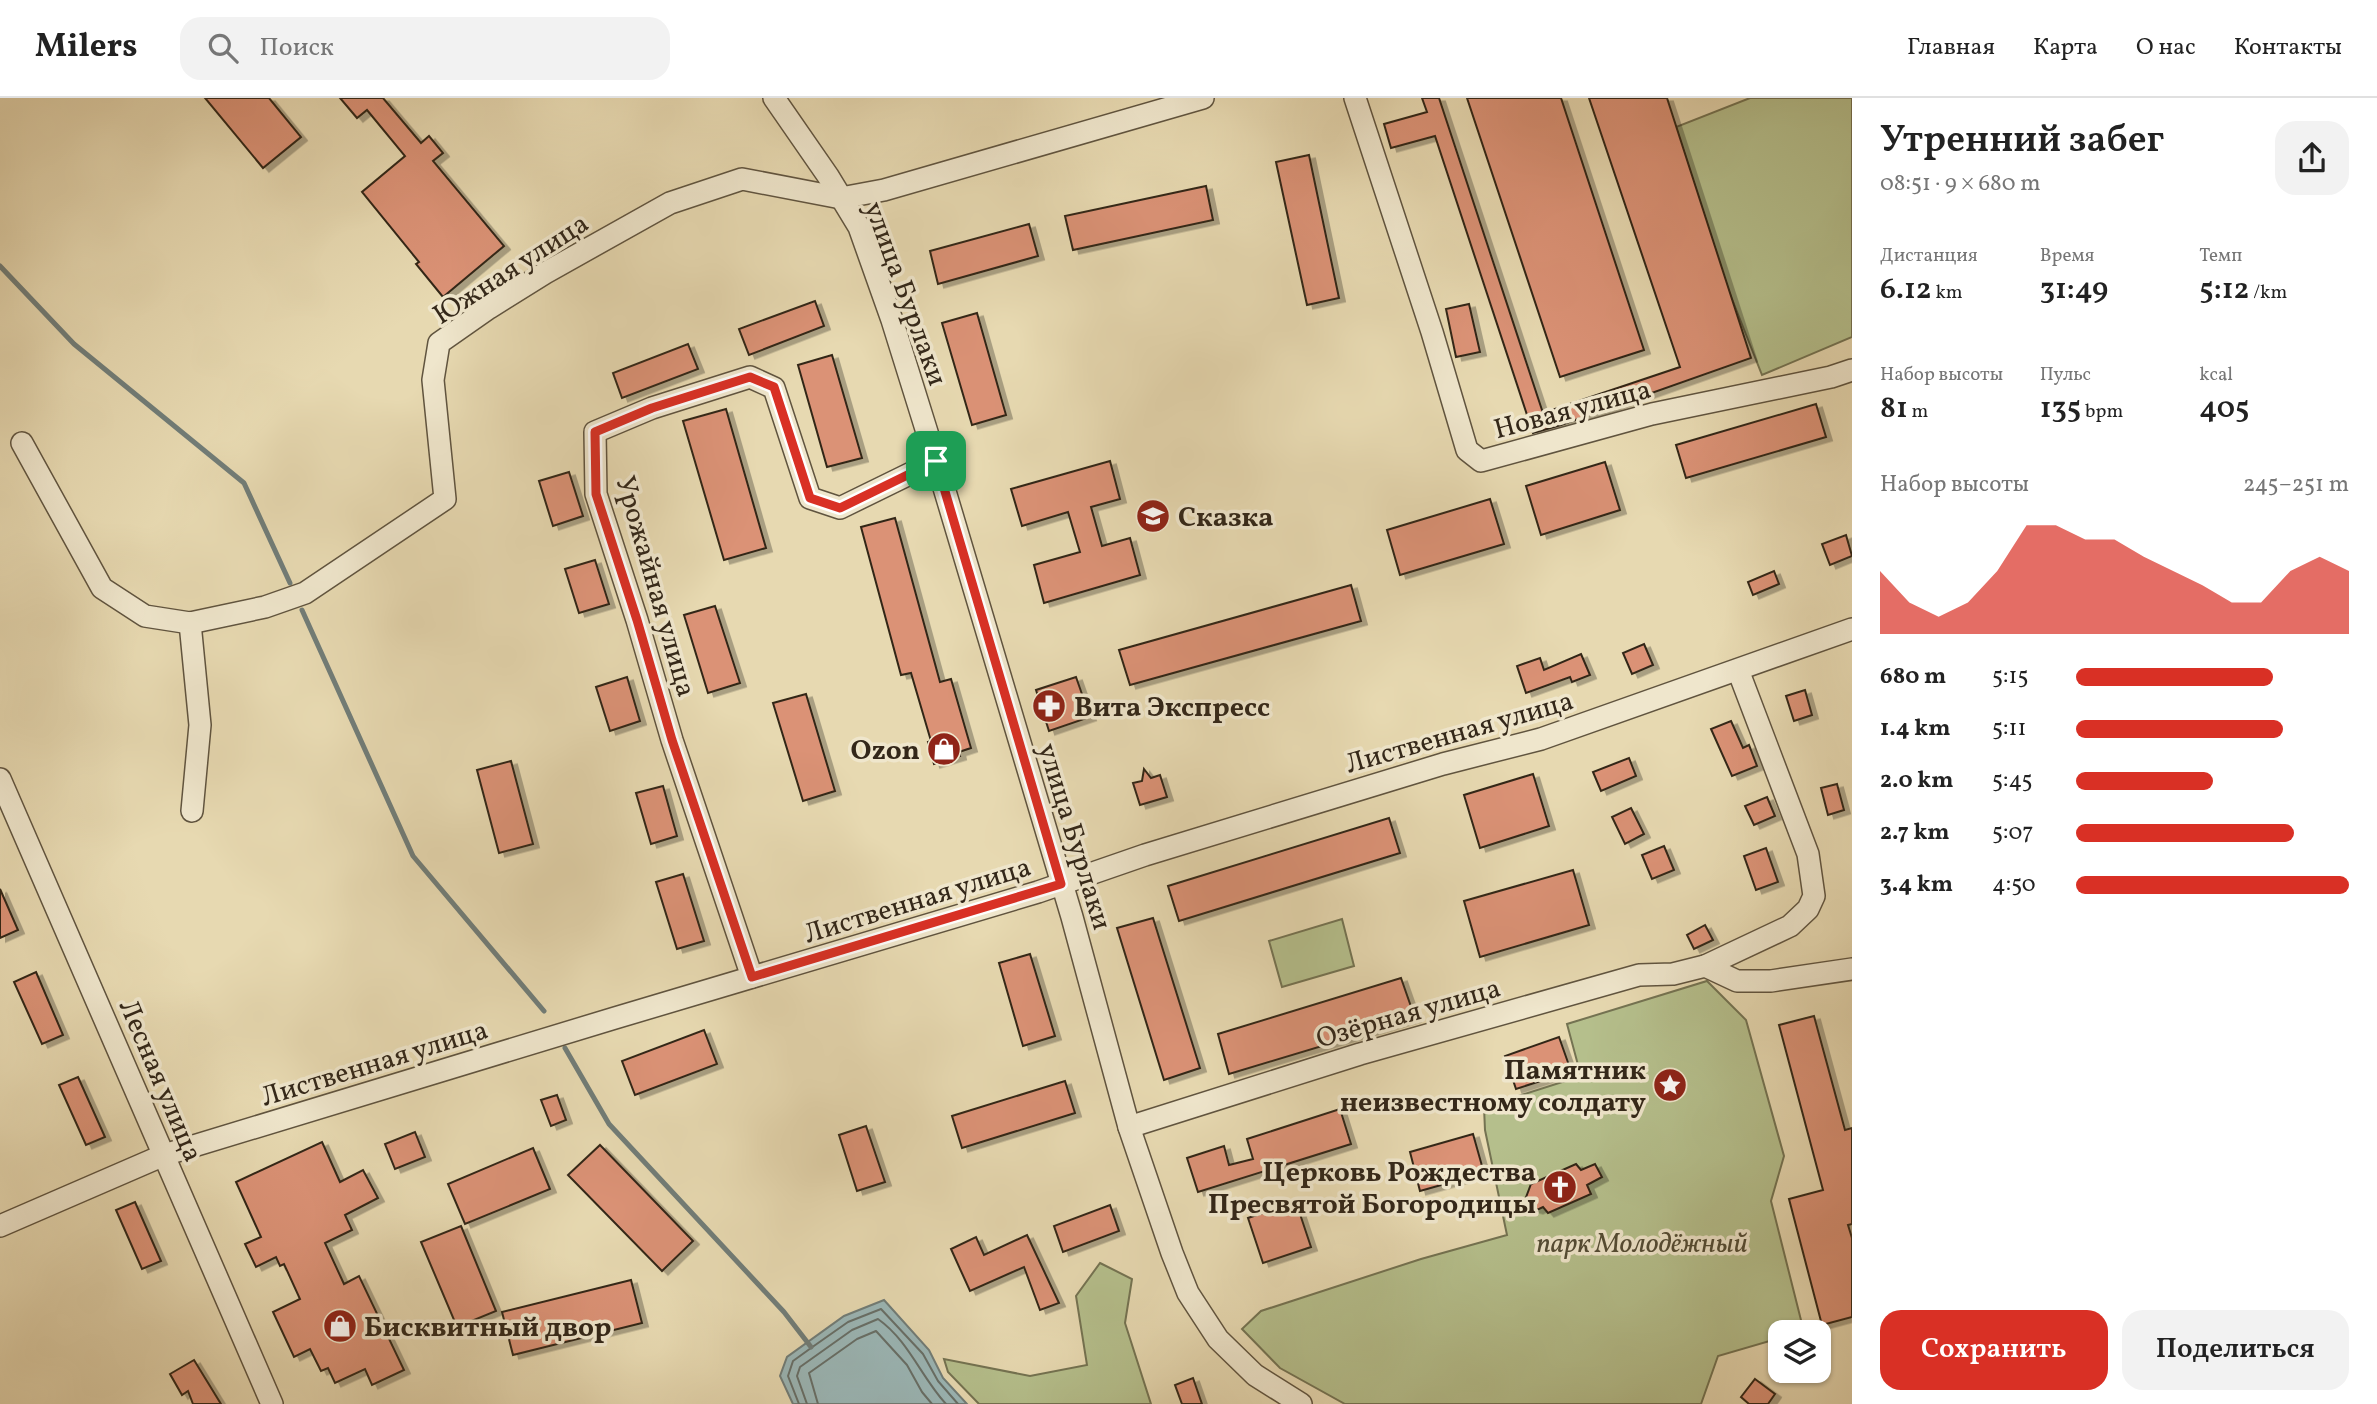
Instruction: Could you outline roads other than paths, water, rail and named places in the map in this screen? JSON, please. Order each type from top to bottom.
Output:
[{"type":"street","name":"улица Бурлаки","points":[[774,98],[841,198],[863,238],[892,320],[1061,884],[1129,1126],[1188,1293],[1205,1321],[1231,1353],[1255,1375],[1301,1404]]},
{"type":"street","name":"Южная улица","points":[[22,443],[102,587],[145,616],[190,623],[265,607],[305,593],[446,499],[433,380],[439,343],[545,273],[670,203],[742,179],[841,198],[892,188],[1203,98]]},
{"type":"street","name":"Новая улица","points":[[1355,98],[1432,332],[1467,450],[1480,461],[1652,414],[1831,377],[1852,370]]},
{"type":"street","name":"Урожайная улица","points":[[752,977],[672,740],[596,494],[595,432],[652,408],[750,377],[774,387],[810,498],[840,508],[936,461]]},
{"type":"street","points":[[190,623],[200,725],[192,811]]},
{"type":"street","name":"Лиственная улица","points":[[0,1226],[164,1156],[1061,884],[1145,855],[1443,764],[1541,739],[1852,629]]},
{"type":"street","name":"Озёрная улица","points":[[1129,1126],[1450,1028],[1639,975],[1673,974],[1705,966],[1790,926],[1808,909],[1814,896],[1808,854],[1738,670]]},
{"type":"street","name":"Лесная улица","points":[[0,779],[272,1404]]},
{"type":"street","points":[[1705,966],[1737,981],[1759,981],[1852,969]]},
{"type":"water","points":[[884,1300],[929,1350],[943,1378],[967,1404],[793,1404],[780,1376],[787,1357],[844,1316]]},
{"type":"waterway","points":[[0,266],[74,344],[244,483],[290,583]]},
{"type":"waterway","points":[[302,610],[413,856],[544,1011]]},
{"type":"waterway","points":[[565,1048],[609,1124],[784,1312],[811,1347]]},
{"type":"place","name":"Сказка","points":[[1153,516]]},
{"type":"place","name":"Вита Экспресс","points":[[1049,706]]},
{"type":"place","name":"Ozon","points":[[944,749]]},
{"type":"place","name":"Памятник неизвестному солдату","points":[[1670,1085]]},
{"type":"place","name":"Церковь Рождества Пресвятой Богородицы","points":[[1560,1187]]},
{"type":"place","name":"Бисквитный двор","points":[[340,1326]]},
{"type":"park label","name":"парк Молодёжный","points":[[1642,1242]]}]
